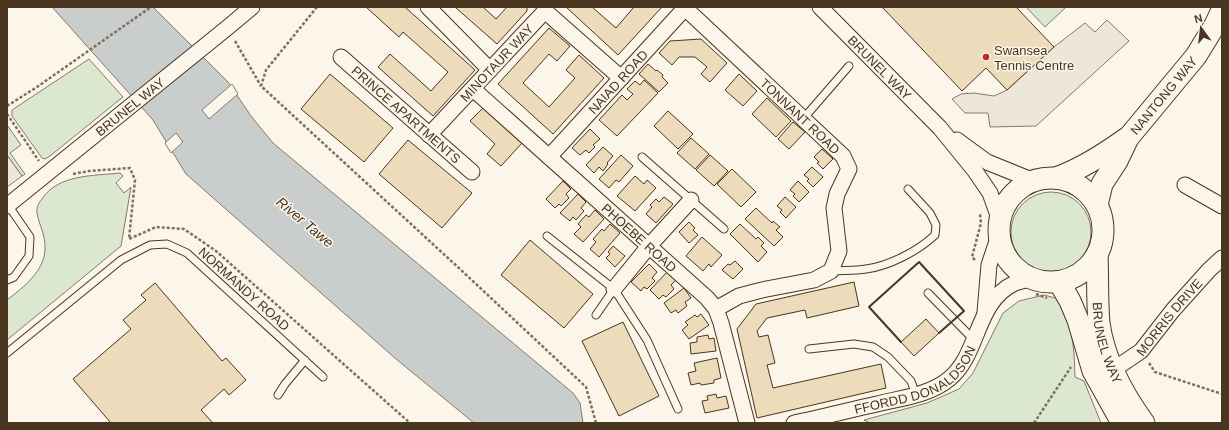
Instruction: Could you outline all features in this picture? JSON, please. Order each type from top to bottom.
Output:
[{"type":"street","name":"BRUNEL WAY","points":[[8,205],[252,7]]},
{"type":"street","points":[[428,7],[490,70]]},
{"type":"street","name":"BRUNEL WAY","points":[[820,7],[940,128],[975,171],[990,193],[1000,228]]},
{"type":"street","name":"NAIAD ROAD","points":[[549,157],[685,8]]},
{"type":"street","name":"TONNANT ROAD","points":[[685,8],[843,156],[849,169],[837,194],[834,208],[839,251],[831,271]]},
{"type":"street","name":"MINOTAUR WAY","points":[[430,134],[545,9],[621,78]]},
{"type":"street","name":"NANTONG WAY","points":[[1097,205],[1102,184],[1117,161],[1128,138],[1196,56],[1215,26],[1222,10]]},
{"type":"street","name":"PRINCE APARTMENTS","points":[[341,57],[472,172]]},
{"type":"street","name":"PHOEBE ROAD","points":[[473,89],[649,246],[716,309],[747,423]]},
{"type":"street","name":"BRUNEL WAY","points":[[940,128],[986,162],[1008,172],[1034,181]]},
{"type":"street","name":"NANTONG WAY","points":[[1056,178],[1076,171],[1128,138]]},
{"type":"street","points":[[1056,178],[1072,182],[1086,191],[1097,205],[1103,221],[1103,238],[1097,255],[1088,267],[1053,290],[1046,282],[1031,287],[1020,271],[1010,262],[1003,249],[1000,228],[1004,208],[1012,196],[1024,185],[1034,181],[1056,178]]},
{"type":"street","points":[[1185,185],[1222,206]]},
{"type":"street","points":[[614,289],[649,246],[691,200]]},
{"type":"street","name":"FFORDD DONALDSON","points":[[794,423],[916,395],[939,387],[950,379],[966,360],[985,312],[989,265],[1000,228]]},
{"type":"street","name":"BRUNEL WAY","points":[[1097,255],[1100,324],[1104,343],[1113,370],[1131,405],[1144,423]]},
{"type":"street","name":"MORRIS DRIVE","points":[[1113,370],[1141,351],[1173,310],[1209,270],[1222,258]]},
{"type":"street","points":[[716,309],[739,296],[814,280],[831,271]]},
{"type":"street","name":"FFORDD DONALDSON","points":[[985,312],[1002,291],[1015,283],[1031,287]]},
{"type":"street","name":"BRUNEL WAY","points":[[1053,290],[1070,301],[1078,320],[1093,371],[1122,423]]},
{"type":"lane","points":[[803,119],[849,66]]},
{"type":"lane","points":[[642,156],[724,229]]},
{"type":"lane","points":[[831,271],[866,270],[890,263],[927,242],[935,235],[936,225],[930,213],[908,189]]},
{"type":"lane","points":[[7,280],[14,277],[29,256],[30,237],[8,205]]},
{"type":"lane","points":[[547,236],[614,289],[647,340],[678,409]]},
{"type":"lane","name":"NORMANDY ROAD","points":[[7,353],[121,260],[150,245],[167,244],[187,253],[323,377]]},
{"type":"lane","points":[[596,315],[614,289]]},
{"type":"lane","points":[[928,294],[974,340]]},
{"type":"lane","points":[[809,349],[854,344],[874,347],[888,357],[911,381],[916,395]]},
{"type":"lane","points":[[278,395],[305,360]]},
{"type":"path","points":[[7,106],[37,87],[151,7]]},
{"type":"path","points":[[261,86],[266,70],[317,7]]},
{"type":"path","points":[[227,28],[261,86],[455,264],[586,387],[596,423]]},
{"type":"path","points":[[7,114],[47,173]]},
{"type":"path","points":[[72,174],[89,171],[130,168],[135,180],[129,239],[156,227],[184,229],[216,251],[410,423]]},
{"type":"path","points":[[979,211],[981,223],[972,257],[988,274]]},
{"type":"path","points":[[1031,287],[1037,294],[1053,290]]},
{"type":"path","points":[[1141,351],[1155,372],[1222,394]]},
{"type":"path","points":[[1034,423],[1071,369],[1071,361]]},
{"type":"green space","points":[[1026,7],[1066,7],[1045,27]]},
{"type":"green space","points":[[89,59],[123,97],[50,156],[45,159],[42,158],[12,116],[12,110]]},
{"type":"green space","points":[[7,125],[21,145],[10,153],[25,174],[22,176],[7,155]]},
{"type":"green space","points":[[120,173],[123,176],[116,183],[124,193],[131,187],[121,246],[7,340],[7,300],[24,287],[34,276],[42,264],[44,257],[45,244],[37,211],[37,207],[40,202],[49,191],[57,185],[67,181],[88,176]]},
{"type":"green space","points":[[1043,192],[1059,192],[1080,203],[1091,224],[1091,240],[1080,261],[1059,272],[1043,272],[1029,266],[1022,261],[1017,254],[1011,240],[1011,224],[1017,210],[1022,203],[1029,198]]},
{"type":"green space","points":[[1044,295],[1059,299],[1064,309],[1072,337],[1075,377],[1084,381],[1101,423],[870,423],[864,420],[927,403],[959,389],[973,373],[1003,313],[1019,301]]},
{"type":"shaded area","points":[[1107,20],[1129,41],[1036,126],[990,127],[988,113],[965,113],[952,99],[961,94],[974,93],[994,96],[1007,90],[1054,47],[1085,23],[1095,32]]},
{"type":"shaded area","points":[[7,155],[22,176],[7,187]]},
{"type":"water","name":"River Tawe","points":[[52,7],[153,7],[228,82],[251,116],[273,143],[573,393],[580,403],[583,423],[474,423],[396,359],[186,174],[153,120]]},
{"type":"pier","points":[[232,84],[238,94],[209,119],[202,110]]},
{"type":"pier","points":[[176,133],[183,142],[171,153],[165,143]]},
{"type":"building","points":[[366,7],[405,7],[475,70],[433,116],[378,67],[390,54],[431,91],[448,72],[403,32],[399,37]]},
{"type":"building","points":[[455,7],[483,7],[496,19],[507,7],[527,7],[527,11],[497,44]]},
{"type":"building","points":[[566,7],[592,7],[616,28],[634,7],[662,7],[618,55]]},
{"type":"building","name":"Swansea Tennis Centre","points":[[882,7],[1016,7],[1054,47],[1007,90],[986,68],[962,91]]},
{"type":"building","points":[[549,28],[570,46],[557,61],[549,54],[523,83],[549,107],[575,78],[566,70],[579,55],[604,78],[553,134],[498,84]]},
{"type":"building","points":[[701,39],[727,63],[710,82],[701,74],[707,67],[695,57],[679,57],[672,65],[659,53],[670,41]]},
{"type":"building","points":[[648,64],[663,75],[662,77],[668,83],[659,92],[639,74]]},
{"type":"building","points":[[330,74],[393,128],[364,162],[301,109]]},
{"type":"building","points":[[739,74],[757,91],[743,106],[725,90]]},
{"type":"building","points":[[644,80],[658,93],[617,136],[599,120],[622,95],[627,100],[633,94],[627,89],[635,81],[640,85]]},
{"type":"building","points":[[767,98],[791,121],[776,137],[752,114]]},
{"type":"building","points":[[483,108],[522,143],[501,166],[487,154],[495,144],[470,121]]},
{"type":"building","points":[[668,111],[693,134],[678,149],[654,126]]},
{"type":"building","points":[[793,122],[805,132],[789,149],[778,139]]},
{"type":"building","points":[[590,129],[600,139],[593,145],[595,147],[589,153],[586,150],[580,155],[572,148]]},
{"type":"building","points":[[691,138],[709,154],[695,169],[677,153]]},
{"type":"building","points":[[408,140],[472,193],[442,228],[379,174]]},
{"type":"building","points":[[603,147],[613,156],[603,171],[599,167],[594,173],[586,165]]},
{"type":"building","points":[[822,149],[833,159],[823,169],[814,157]]},
{"type":"building","points":[[621,155],[633,166],[619,182],[616,180],[609,188],[599,179]]},
{"type":"building","points":[[710,155],[728,171],[714,186],[696,170]]},
{"type":"building","points":[[812,167],[823,177],[813,187],[807,181],[809,179],[804,175]]},
{"type":"building","points":[[732,169],[756,192],[741,207],[717,184]]},
{"type":"building","points":[[635,176],[644,184],[647,180],[656,188],[635,211],[617,196]]},
{"type":"building","points":[[563,181],[571,189],[566,194],[569,198],[561,206],[559,204],[555,208],[546,199]]},
{"type":"building","points":[[798,181],[809,192],[799,202],[793,196],[795,194],[790,190]]},
{"type":"building","points":[[578,194],[586,202],[581,208],[584,211],[576,220],[573,217],[570,221],[560,213]]},
{"type":"building","points":[[664,197],[673,204],[656,223],[646,214],[652,207],[650,205],[656,199],[659,202]]},
{"type":"building","points":[[785,197],[796,207],[786,218],[780,212],[782,210],[777,206]]},
{"type":"building","points":[[756,208],[772,223],[773,221],[780,227],[776,230],[783,237],[774,246],[745,219]]},
{"type":"building","points":[[595,210],[604,219],[583,242],[574,234],[581,227],[578,224],[586,215],[589,217]]},
{"type":"building","points":[[689,222],[695,228],[693,230],[698,235],[689,243],[679,232]]},
{"type":"building","points":[[610,224],[620,233],[599,257],[590,249],[596,242],[593,239],[602,229],[604,231]]},
{"type":"building","points":[[740,224],[756,239],[758,237],[764,243],[761,246],[767,252],[758,262],[730,234]]},
{"type":"building","points":[[702,237],[722,255],[711,267],[709,264],[703,271],[686,256]]},
{"type":"building","points":[[530,240],[593,294],[564,328],[501,275]]},
{"type":"building","points":[[613,246],[625,256],[615,267],[606,258],[610,254],[608,252]]},
{"type":"building","points":[[735,261],[743,269],[733,279],[722,270],[728,264],[730,265]]},
{"type":"building","points":[[649,264],[657,272],[652,278],[655,281],[647,289],[644,287],[641,291],[631,282]]},
{"type":"building","points":[[667,272],[676,280],[671,285],[674,289],[666,297],[663,295],[659,299],[650,290]]},
{"type":"building","points":[[854,282],[859,306],[807,318],[805,310],[767,318],[757,331],[759,337],[768,335],[775,363],[767,365],[773,388],[881,364],[886,388],[757,418],[737,329],[756,304]]},
{"type":"building","points":[[155,283],[222,361],[226,358],[246,380],[229,395],[224,389],[201,410],[213,423],[111,423],[73,379],[131,329],[123,320],[146,300],[141,295]]},
{"type":"building","points":[[684,288],[691,298],[685,302],[687,306],[678,313],[676,310],[671,313],[664,303]]},
{"type":"building","points":[[701,314],[709,325],[689,339],[682,330],[688,325],[685,322],[695,315],[697,317]]},
{"type":"building","points":[[926,319],[939,333],[914,356],[901,342]]},
{"type":"building","points":[[623,322],[659,396],[619,416],[582,341]]},
{"type":"building","points":[[708,335],[709,339],[714,338],[716,351],[691,354],[690,343],[697,342],[697,337]]},
{"type":"building","points":[[717,358],[721,378],[714,380],[714,383],[701,385],[700,383],[691,385],[688,373],[696,371],[694,363]]},
{"type":"building","points":[[716,394],[717,398],[726,396],[729,408],[705,413],[702,401],[708,400],[707,396]]},
{"type":"wall","points":[[901,342],[869,307],[919,262],[964,311],[939,333]]},
{"type":"place","name":"Swansea Tennis Centre","points":[[986,57]]}]
